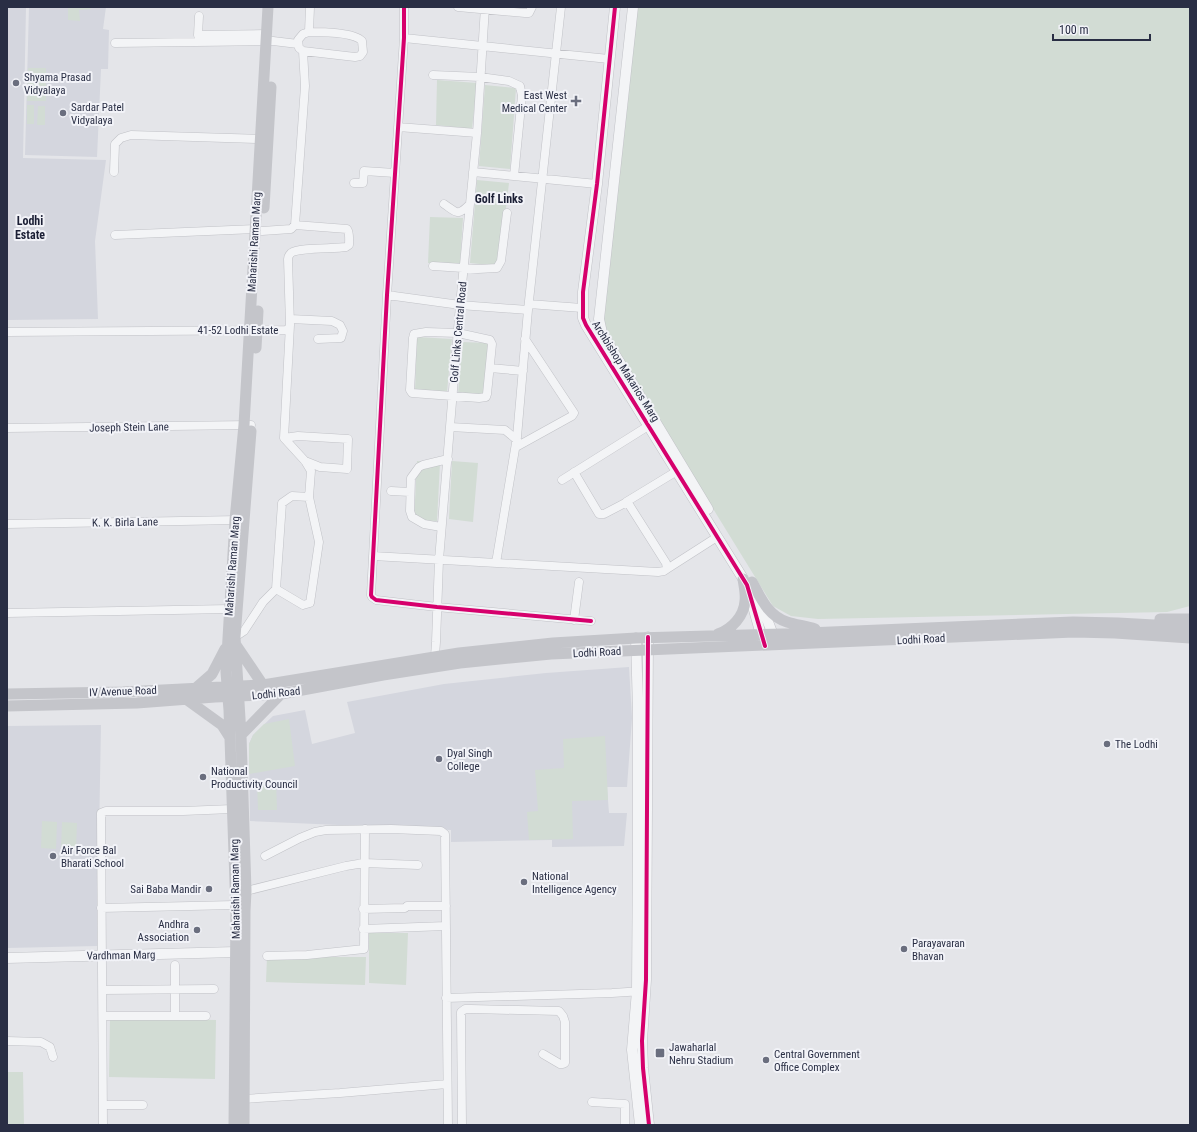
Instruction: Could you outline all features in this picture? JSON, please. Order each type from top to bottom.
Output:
[{"type":"main road","name":"Maharishi Raman Marg","points":[[244,1125],[243,1099],[246,891],[239,691],[230,610],[248,425],[259,230],[268,39],[268,7]]},
{"type":"main road","name":"Maharishi Raman Marg","points":[[259,230],[260,138],[268,39],[275,7]]},
{"type":"main road","name":"Maharishi Raman Marg","points":[[234,1125],[236,905],[227,691],[233,642],[239,520]]},
{"type":"main road","points":[[748,580],[775,617],[786,622],[830,632]]},
{"type":"main road","points":[[712,636],[727,631],[736,623],[742,612],[748,580]]},
{"type":"main road","points":[[1118,623],[1166,618],[1190,619]]},
{"type":"main road","name":"Lodhi Road","points":[[7,706],[136,703],[186,699],[227,691],[281,694],[383,675],[460,663],[551,654],[636,650],[763,640],[773,634],[1073,622],[1190,627]]},
{"type":"main road","name":"Lodhi Road","points":[[239,691],[263,684],[435,656],[553,642],[648,637],[712,636],[763,640],[777,645],[1074,632],[1190,638]]},
{"type":"main road","points":[[196,688],[212,674],[233,642],[263,684]]},
{"type":"main road","name":"IV Avenue Road","points":[[7,694],[123,692],[196,688],[227,691]]},
{"type":"main road","points":[[241,735],[281,694]]},
{"type":"main road","points":[[186,699],[222,725],[230,736]]},
{"type":"street","points":[[309,32],[310,7]]},
{"type":"street","points":[[404,7],[404,38],[387,295],[371,595],[374,599],[437,607],[591,621]]},
{"type":"street","points":[[458,7],[525,13],[529,13],[532,10],[532,7]]},
{"type":"street","points":[[496,563],[516,444],[528,307],[561,7]]},
{"type":"street","name":"Archbishop Makarios Marg","points":[[615,7],[583,292],[583,318],[586,325],[652,424],[748,580],[777,645]]},
{"type":"street","name":"Archbishop Makarios Marg","points":[[633,7],[599,319],[602,333],[677,471],[717,537],[748,580],[747,585],[763,640]]},
{"type":"street","name":"Golf Links Central Road","points":[[435,656],[438,560],[448,459],[463,268],[477,132],[485,9]]},
{"type":"street","points":[[199,16],[198,35],[268,39],[298,44]]},
{"type":"street","points":[[309,32],[346,35],[359,38],[362,41],[362,52],[360,56],[354,57],[303,51],[299,48],[298,40],[303,34],[309,32]]},
{"type":"street","points":[[404,38],[609,59]]},
{"type":"street","points":[[115,43],[268,39]]},
{"type":"street","points":[[114,236],[291,229],[295,225],[305,86],[303,51]]},
{"type":"street","points":[[433,75],[509,80],[520,86],[522,90],[514,176]]},
{"type":"street","points":[[398,126],[477,132]]},
{"type":"street","points":[[114,172],[115,144],[120,138],[130,135],[260,138]]},
{"type":"street","points":[[354,183],[364,183],[364,171],[395,173]]},
{"type":"street","points":[[473,172],[596,184]]},
{"type":"street","points":[[444,204],[453,211],[457,212],[462,212],[469,205]]},
{"type":"street","points":[[433,266],[497,268],[500,265],[507,213]]},
{"type":"street","name":"41-52 Lodhi Estate","points":[[7,332],[282,331],[289,328],[290,322],[289,255],[295,251],[346,247],[349,245],[349,233],[347,229],[295,225]]},
{"type":"street","points":[[387,295],[460,305],[582,308]]},
{"type":"street","points":[[276,589],[303,605],[310,603],[319,542],[309,497],[311,471],[305,461],[284,438],[290,322],[332,321],[340,325],[343,331],[341,338],[318,339]]},
{"type":"street","points":[[418,332],[458,333],[490,340],[492,344],[486,397],[479,398],[412,393],[410,390],[414,334],[418,332]]},
{"type":"street","points":[[516,444],[572,416],[574,413],[526,339]]},
{"type":"street","points":[[490,368],[523,371]]},
{"type":"street","points":[[562,480],[652,424]]},
{"type":"street","name":"Joseph Stein Lane","points":[[7,428],[248,425]]},
{"type":"street","points":[[450,427],[505,430],[516,444]]},
{"type":"street","points":[[284,438],[298,436],[348,439],[347,468],[320,467],[305,461]]},
{"type":"street","points":[[441,527],[424,524],[412,516],[410,511],[411,478],[419,467],[448,459]]},
{"type":"street","points":[[574,472],[599,514],[604,514],[677,471]]},
{"type":"street","points":[[391,491],[410,492]]},
{"type":"street","points":[[233,642],[244,631],[263,602],[276,589],[282,503],[292,496],[309,497]]},
{"type":"street","points":[[626,502],[666,563],[667,569]]},
{"type":"street","name":"K. K. Birla Lane","points":[[7,524],[239,520]]},
{"type":"street","points":[[373,556],[658,572],[664,571],[717,537]]},
{"type":"street","points":[[574,620],[579,582]]},
{"type":"street","points":[[7,613],[230,610]]},
{"type":"street","points":[[640,1125],[632,1050],[641,991],[648,637]]},
{"type":"street","points":[[636,638],[642,1068],[649,1125]]},
{"type":"street","points":[[103,1125],[101,813],[106,811],[183,811],[232,809]]},
{"type":"street","points":[[267,956],[307,955],[362,950],[364,948],[363,909],[365,829]]},
{"type":"street","points":[[265,856],[300,838],[321,830],[391,829],[444,832],[446,836],[448,1125]]},
{"type":"street","points":[[246,891],[303,876],[364,863],[418,865]]},
{"type":"street","points":[[101,908],[236,905]]},
{"type":"street","points":[[363,909],[405,908],[407,906],[446,906]]},
{"type":"street","points":[[363,929],[446,926]]},
{"type":"street","name":"Vardhman Marg","points":[[7,958],[236,952]]},
{"type":"street","points":[[174,965],[176,989],[175,1016]]},
{"type":"street","points":[[103,990],[214,989]]},
{"type":"street","points":[[446,998],[641,991]]},
{"type":"street","points":[[462,1125],[461,1012],[465,1009],[559,1011],[565,1022],[564,1063],[560,1064],[543,1054]]},
{"type":"street","points":[[103,1016],[206,1016]]},
{"type":"street","points":[[7,1041],[41,1042],[50,1047],[53,1057]]},
{"type":"street","points":[[447,1068],[462,1068]]},
{"type":"street","points":[[243,1099],[447,1084]]},
{"type":"street","points":[[592,1102],[625,1104],[625,1125]]},
{"type":"street","points":[[103,1105],[143,1105]]},
{"type":"shaded area","points":[[7,7],[26,7],[23,158],[106,160],[95,241],[98,319],[7,320]]},
{"type":"shaded area","name":"Sardar Patel Vidyalaya","points":[[29,7],[106,7],[103,29],[109,30],[108,69],[101,69],[97,157],[25,155]]},
{"type":"shaded area","points":[[68,7],[90,7],[91,9],[79,10],[80,21],[68,20]]},
{"type":"shaded area","points":[[637,7],[1190,7],[1190,606],[1167,612],[818,619],[791,616],[773,606],[606,335],[601,308],[623,147]]},
{"type":"shaded area","points":[[28,68],[46,68],[46,101],[27,101]]},
{"type":"shaded area","points":[[437,80],[477,83],[472,129],[436,125]]},
{"type":"shaded area","points":[[485,85],[516,88],[510,169],[479,166]]},
{"type":"shaded area","points":[[27,105],[34,105],[34,124],[27,124]]},
{"type":"shaded area","points":[[38,106],[45,106],[45,125],[37,125]]},
{"type":"shaded area","points":[[477,180],[509,183],[499,266],[470,263]]},
{"type":"shaded area","points":[[430,217],[463,218],[460,265],[428,263]]},
{"type":"shaded area","points":[[417,337],[452,339],[447,392],[415,390]]},
{"type":"shaded area","points":[[462,342],[489,343],[485,395],[458,394]]},
{"type":"shaded area","points":[[417,461],[440,463],[437,521],[414,520]]},
{"type":"shaded area","points":[[452,461],[478,463],[473,522],[449,519]]},
{"type":"shaded area","name":"Dyal Singh College","points":[[629,667],[632,718],[627,787],[607,787],[609,813],[627,813],[624,846],[552,847],[552,840],[451,842],[451,830],[250,821],[249,744],[253,735],[273,716],[305,710],[312,744],[355,733],[347,702],[444,684],[546,673]]},
{"type":"shaded area","points":[[289,719],[295,766],[249,774],[249,744],[253,735],[264,724]]},
{"type":"shaded area","name":"Air Force Bal Bharati School","points":[[101,725],[97,946],[7,948],[7,726]]},
{"type":"shaded area","points":[[605,736],[608,800],[572,801],[573,839],[529,840],[527,812],[538,811],[535,770],[564,768],[563,739]]},
{"type":"shaded area","points":[[276,780],[277,810],[258,810],[257,781]]},
{"type":"shaded area","points":[[42,821],[57,822],[56,849],[41,848]]},
{"type":"shaded area","points":[[62,822],[77,823],[76,849],[61,849]]},
{"type":"shaded area","points":[[369,933],[408,933],[406,985],[369,983]]},
{"type":"shaded area","points":[[267,957],[366,957],[365,985],[266,982]]},
{"type":"shaded area","points":[[110,1018],[216,1020],[215,1079],[109,1077]]},
{"type":"shaded area","points":[[7,1072],[23,1072],[24,1125],[7,1125]]},
{"type":"cycle path","points":[[404,7],[404,38],[387,295],[371,595],[376,600],[591,621]]},
{"type":"cycle path","points":[[615,7],[597,184],[583,292],[583,318],[747,585],[765,646]]},
{"type":"cycle path","points":[[648,637],[646,980],[642,1041],[643,1068],[649,1125]]},
{"type":"place","name":"Shyama Prasad Vidyalaya","points":[[16,83]]},
{"type":"place","name":"East West Medical Center","points":[[576,101]]},
{"type":"place","name":"Sardar Patel Vidyalaya","points":[[63,113]]},
{"type":"place","name":"The Lodhi","points":[[1107,744]]},
{"type":"place","name":"Dyal Singh College","points":[[439,759]]},
{"type":"place","name":"National Productivity Council","points":[[203,777]]},
{"type":"place","name":"Air Force Bal Bharati School","points":[[53,856]]},
{"type":"place","name":"National Intelligence Agency","points":[[524,882]]},
{"type":"place","name":"Sai Baba Mandir","points":[[209,889]]},
{"type":"place","name":"Andhra Association","points":[[197,930]]},
{"type":"place","name":"Parayavaran Bhavan","points":[[904,949]]},
{"type":"place","name":"Jawaharlal Nehru Stadium","points":[[660,1053]]},
{"type":"place","name":"Central Government Office Complex","points":[[766,1060]]},
{"type":"district","name":"Golf Links","points":[[499,199]]},
{"type":"district","name":"Lodhi Estate","points":[[30,228]]}]
